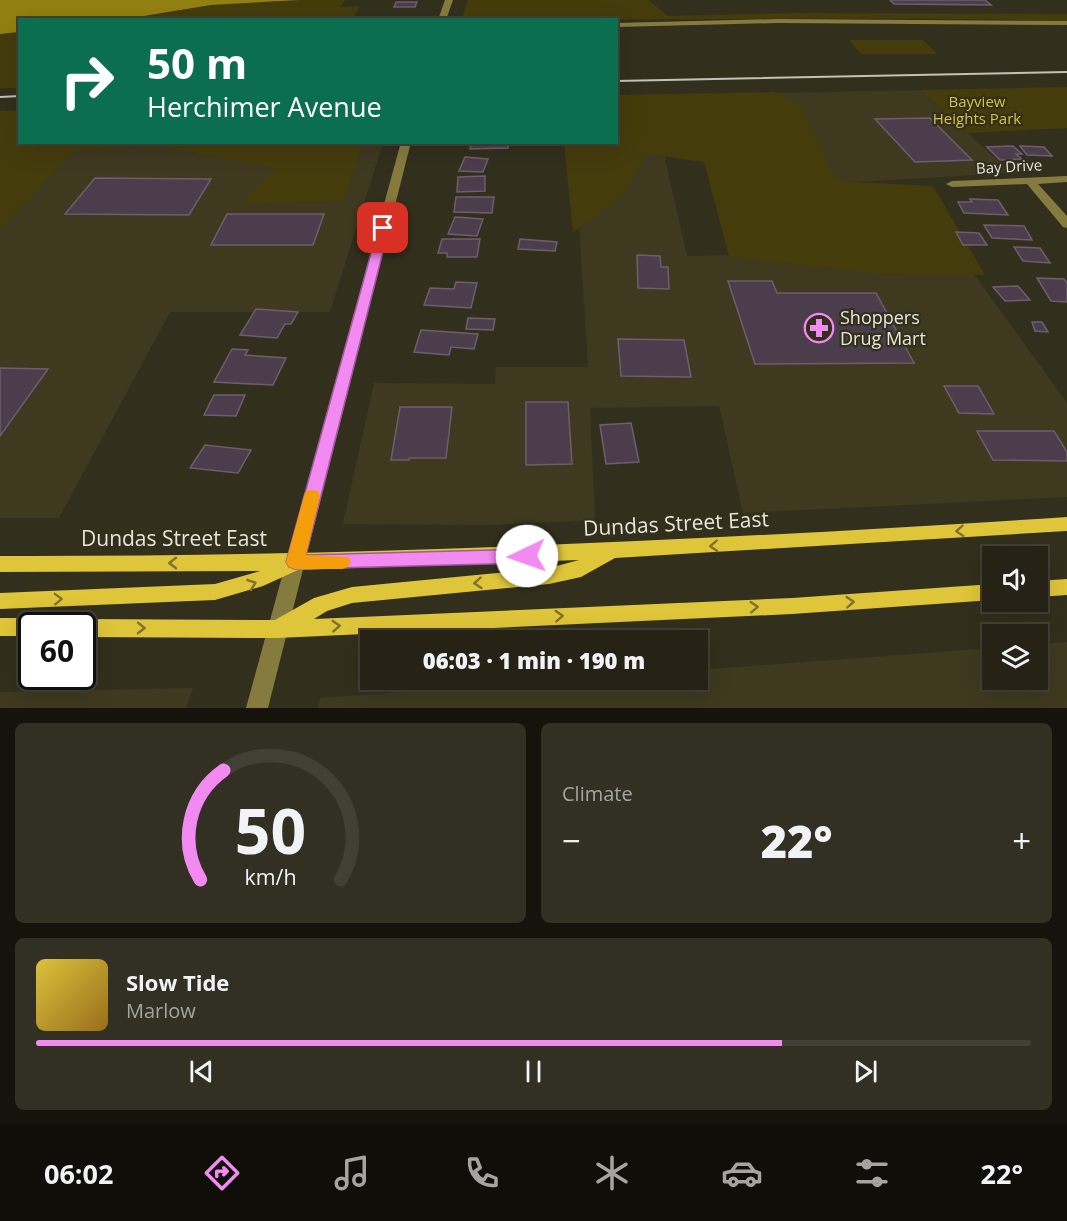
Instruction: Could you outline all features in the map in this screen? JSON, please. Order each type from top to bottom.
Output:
[{"type":"main road","name":"Dundas Street East","points":[[0,564],[493,558],[1067,524]]},
{"type":"main road","points":[[278,629],[321,604],[352,595],[549,576],[574,571],[615,552]]},
{"type":"main road","points":[[0,601],[215,592],[240,588],[259,581],[295,562]]},
{"type":"main road","points":[[1048,588],[1067,587]]},
{"type":"main road","points":[[96,628],[278,629],[792,606],[982,593]]},
{"type":"main road","points":[[0,627],[18,627]]},
{"type":"street","points":[[443,18],[450,0]]},
{"type":"street","points":[[618,25],[778,21],[1067,23]]},
{"type":"street","points":[[257,708],[405,144]]},
{"type":"street","name":"Bay Drive","points":[[952,184],[1067,179]]},
{"type":"street","points":[[1030,181],[1067,224]]},
{"type":"shaded area","points":[[0,0],[300,0],[211,5],[132,18],[18,18],[18,32],[0,34]]},
{"type":"shaded area","points":[[920,90],[1012,173],[823,184],[773,93]]},
{"type":"shaded area","points":[[651,96],[687,256],[958,252],[1067,403],[1067,497],[743,513],[719,406],[590,408],[595,520],[488,525],[343,524],[374,383],[495,384],[496,367],[588,367],[574,144],[618,144],[618,139]]},
{"type":"shaded area","points":[[75,144],[383,144],[330,312],[170,312],[59,518],[0,518],[0,226]]},
{"type":"shaded area","points":[[1067,642],[1067,708],[318,708],[320,698],[429,690],[708,690],[708,669],[982,649],[982,690],[1048,690],[1048,643]]},
{"type":"shaded area","points":[[193,688],[186,708],[0,708],[0,692]]},
{"type":"green space","points":[[345,0],[341,7],[360,6],[353,18],[137,18],[211,5]]},
{"type":"green space","points":[[467,0],[648,0],[668,16],[795,13],[1067,14],[1067,21],[840,18],[462,18]]},
{"type":"green space","points":[[18,32],[18,88],[0,88],[0,34]]},
{"type":"green space","points":[[849,40],[923,40],[937,54],[861,54]]},
{"type":"green space","name":"Bayview Heights Park","points":[[1067,87],[1067,128],[968,133],[920,90]]},
{"type":"green space","points":[[774,92],[800,105],[836,181],[933,186],[985,275],[878,274],[729,256],[704,162],[646,154],[622,196],[573,232],[564,144],[618,144],[618,95]]},
{"type":"green space","points":[[0,111],[18,111],[18,144],[363,144],[343,201],[240,204],[276,168],[155,145],[74,150],[0,230]]},
{"type":"building","points":[[890,0],[985,0],[991,5],[894,4]]},
{"type":"building","points":[[396,2],[417,2],[415,7],[394,7]]},
{"type":"building","points":[[930,118],[972,160],[915,162],[875,119]]},
{"type":"building","points":[[471,144],[508,144],[508,148],[470,149]]},
{"type":"building","points":[[1013,146],[1022,154],[1016,154],[1022,159],[1000,160],[987,147]]},
{"type":"building","points":[[1020,146],[1044,147],[1052,156],[1027,155]]},
{"type":"building","points":[[465,157],[488,159],[483,172],[459,171]]},
{"type":"building","points":[[485,176],[485,191],[457,192],[458,177]]},
{"type":"building","points":[[95,178],[211,179],[189,215],[65,214]]},
{"type":"building","points":[[456,197],[494,197],[492,213],[454,212]]},
{"type":"building","points":[[970,199],[998,200],[1008,215],[964,213],[958,202],[972,202]]},
{"type":"building","points":[[227,214],[324,214],[313,245],[211,245]]},
{"type":"building","points":[[455,217],[483,219],[477,236],[448,234]]},
{"type":"building","points":[[984,225],[1024,226],[1032,240],[992,238]]},
{"type":"building","points":[[956,232],[979,233],[987,245],[963,245]]},
{"type":"building","points":[[442,239],[480,239],[477,257],[447,257],[447,253],[438,253]]},
{"type":"building","points":[[520,239],[557,242],[555,251],[518,249]]},
{"type":"building","points":[[1014,247],[1040,248],[1050,263],[1023,261]]},
{"type":"building","points":[[637,255],[660,256],[661,267],[668,267],[669,289],[638,288]]},
{"type":"building","points":[[1037,278],[1064,279],[1067,283],[1067,302],[1051,301]]},
{"type":"building","name":"Shoppers Drug Mart","points":[[728,281],[772,281],[777,293],[876,293],[914,363],[755,364]]},
{"type":"building","points":[[456,282],[477,283],[471,308],[424,305],[430,288],[454,289]]},
{"type":"building","points":[[1018,286],[1030,300],[1005,301],[993,287]]},
{"type":"building","points":[[256,309],[298,312],[291,324],[285,324],[277,338],[240,335]]},
{"type":"building","points":[[468,318],[495,319],[493,330],[466,329]]},
{"type":"building","points":[[1032,322],[1042,322],[1048,332],[1035,331]]},
{"type":"building","points":[[421,330],[478,334],[474,349],[451,347],[449,355],[414,352]]},
{"type":"building","points":[[618,339],[684,340],[691,377],[621,376]]},
{"type":"building","points":[[232,349],[248,350],[245,355],[286,358],[273,385],[214,382]]},
{"type":"building","points":[[0,368],[48,369],[0,436]]},
{"type":"building","points":[[944,386],[978,386],[994,414],[959,413]]},
{"type":"building","points":[[214,395],[245,395],[236,416],[204,415]]},
{"type":"building","points":[[526,402],[568,402],[572,464],[526,465]]},
{"type":"building","points":[[400,407],[452,407],[446,458],[391,460]]},
{"type":"building","points":[[631,423],[639,462],[606,464],[600,425]]},
{"type":"building","points":[[977,431],[1054,431],[1067,452],[1067,461],[993,460]]},
{"type":"building","points":[[205,445],[251,450],[238,473],[190,468]]},
{"type":"railway","points":[[618,81],[1067,72]]},
{"type":"railway","points":[[0,97],[18,96]]},
{"type":"slow traffic","points":[[312,496],[295,562],[342,562]]},
{"type":"place","name":"Shoppers Drug Mart","points":[[819,328]]},
{"type":"route","points":[[383,228],[295,562],[527,556]]}]
